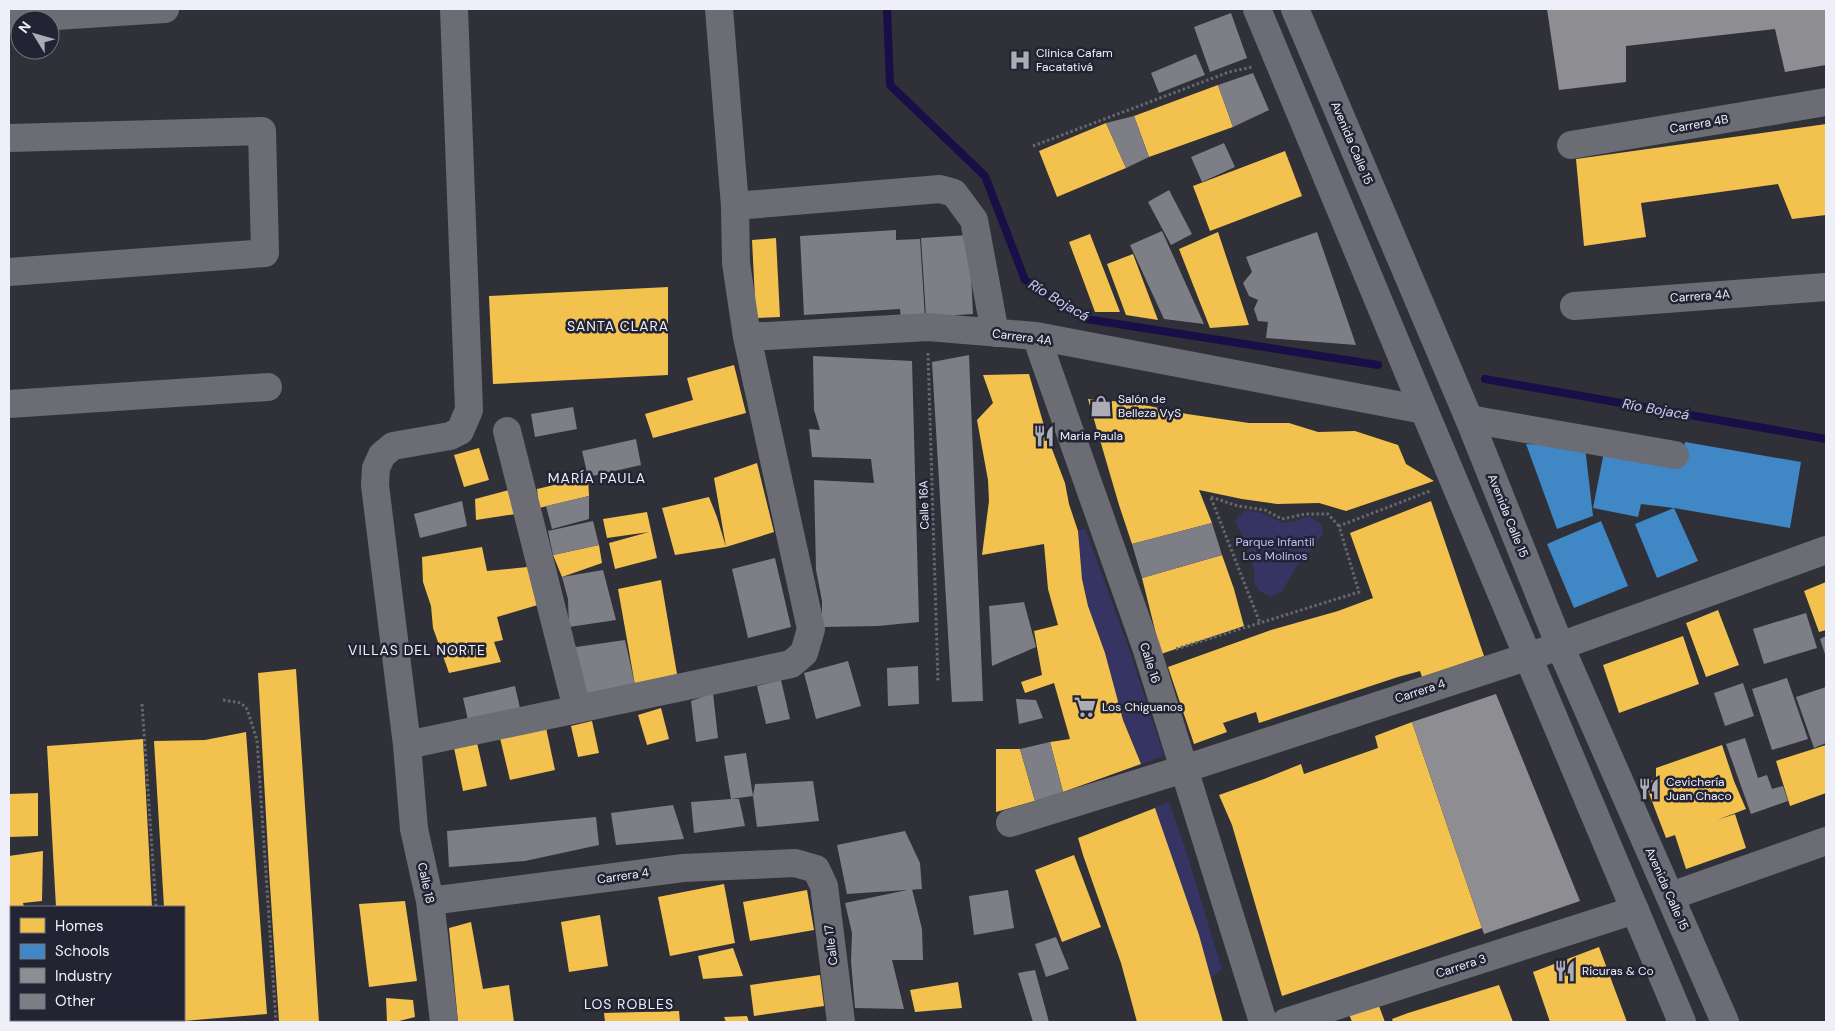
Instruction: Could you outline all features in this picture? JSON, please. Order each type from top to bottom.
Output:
[{"type":"main road","points":[[1257,9],[1395,342],[1682,1022]]},
{"type":"main road","name":"Avenida Calle 15","points":[[1295,9],[1465,408],[1560,646],[1725,1022]]},
{"type":"street","points":[[9,19],[165,9]]},
{"type":"street","name":"Calle 18","points":[[444,1022],[430,902],[414,829],[407,745],[375,485],[376,468],[382,455],[394,446],[450,436],[460,431],[469,410],[454,9]]},
{"type":"street","points":[[407,745],[791,664],[804,653],[811,629],[747,337],[736,263],[735,206],[719,9]]},
{"type":"street","name":"Carrera 4B","points":[[1571,145],[1826,102]]},
{"type":"street","points":[[9,138],[262,131],[264,253],[9,272]]},
{"type":"street","points":[[735,206],[940,189],[954,193],[974,220],[995,333]]},
{"type":"street","name":"Carrera 4A","points":[[1574,306],[1826,287]]},
{"type":"street","name":"Carrera 4A","points":[[747,337],[928,327],[1036,336],[1420,400]]},
{"type":"street","name":"Calle 16","points":[[1036,336],[1149,658],[1263,1022]]},
{"type":"street","points":[[9,404],[268,386]]},
{"type":"street","points":[[1465,408],[1675,455]]},
{"type":"street","points":[[507,431],[577,709]]},
{"type":"street","name":"Carrera 4","points":[[1010,823],[1184,769],[1560,646],[1826,550]]},
{"type":"street","points":[[1671,896],[1826,841]]},
{"type":"street","name":"Carrera 4","points":[[430,902],[683,868],[795,863],[816,869]]},
{"type":"street","name":"Calle 17","points":[[816,869],[824,886],[841,1022]]},
{"type":"street","name":"Carrera 3","points":[[1286,1022],[1635,910]]},
{"type":"path","points":[[1033,146],[1229,72],[1279,60]]},
{"type":"path","name":"Calle 16A","points":[[928,327],[938,682]]},
{"type":"path","points":[[1339,526],[1454,482]]},
{"type":"path","points":[[1149,658],[1359,592],[1339,526],[1328,514],[1305,514],[1282,519],[1265,510],[1238,506],[1210,497],[1260,623]]},
{"type":"path","points":[[223,700],[241,703],[247,709],[257,740],[276,1022]]},
{"type":"path","points":[[142,704],[156,906]]},
{"type":"green space","name":"Parque Infantil Los Molinos","points":[[1245,510],[1262,513],[1283,523],[1309,516],[1321,524],[1323,533],[1300,561],[1282,591],[1271,597],[1260,591],[1254,583],[1252,560],[1235,520]]},
{"type":"green space","points":[[1085,528],[1130,652],[1164,756],[1141,764],[1123,719],[1091,617],[1082,579],[1078,531]]},
{"type":"green space","points":[[1169,802],[1222,969],[1211,978],[1155,808]]},
{"type":"building: Homes","points":[[1218,85],[1233,127],[1149,157],[1134,116]]},
{"type":"building: Homes","points":[[1106,123],[1126,168],[1057,197],[1039,151]]},
{"type":"building: Homes","points":[[1826,124],[1826,215],[1792,219],[1778,184],[1641,203],[1646,237],[1584,246],[1576,159]]},
{"type":"building: Homes","points":[[1285,151],[1302,196],[1210,231],[1193,186]]},
{"type":"building: Homes","points":[[1218,232],[1249,325],[1210,328],[1179,249]]},
{"type":"building: Homes","points":[[1090,234],[1120,312],[1095,312],[1069,242]]},
{"type":"building: Homes","points":[[776,238],[780,317],[756,318],[752,240]]},
{"type":"building: Homes","points":[[1133,254],[1158,320],[1126,315],[1107,264]]},
{"type":"building: Homes","points":[[668,287],[668,375],[493,384],[489,296]]},
{"type":"building: Homes","points":[[734,365],[746,413],[653,438],[645,414],[693,400],[687,378]]},
{"type":"building: Homes","points":[[1029,374],[1047,436],[1065,483],[1069,504],[1078,531],[1082,579],[1088,606],[1105,653],[1123,720],[1141,764],[1063,792],[1050,742],[1070,739],[1054,683],[1025,693],[1021,682],[1042,675],[1034,631],[1058,625],[1048,589],[1044,544],[982,555],[989,501],[988,480],[977,420],[993,403],[983,375]]},
{"type":"building: Homes","points":[[1088,399],[1135,403],[1187,414],[1249,423],[1289,423],[1318,432],[1355,431],[1398,445],[1406,464],[1434,481],[1346,511],[1319,503],[1277,504],[1199,490],[1212,523],[1132,544]]},
{"type":"building: Homes","points":[[479,448],[489,480],[464,487],[454,455]]},
{"type":"building: Homes","points":[[757,463],[774,532],[726,547],[714,478]]},
{"type":"building: Homes","points":[[588,477],[589,496],[539,508],[537,489]]},
{"type":"building: Homes","points":[[517,488],[522,513],[476,520],[475,499]]},
{"type":"building: Homes","points":[[709,497],[726,547],[675,555],[662,508]]},
{"type":"building: Homes","points":[[1431,501],[1484,656],[1422,677],[1420,671],[1398,677],[1259,723],[1256,712],[1223,723],[1227,732],[1194,744],[1168,667],[1271,630],[1338,611],[1373,598],[1350,533]]},
{"type":"building: Homes","points":[[647,512],[657,558],[615,569],[609,543],[649,532],[607,538],[603,519]]},
{"type":"building: Homes","points":[[599,545],[602,563],[562,577],[553,555]]},
{"type":"building: Homes","points":[[482,547],[487,571],[537,566],[541,604],[497,617],[503,640],[494,642],[501,662],[449,673],[433,628],[431,606],[423,582],[422,557]]},
{"type":"building: Homes","points":[[1222,555],[1244,626],[1161,654],[1142,578]]},
{"type":"building: Homes","points":[[661,580],[677,674],[635,685],[618,589]]},
{"type":"building: Homes","points":[[1826,582],[1826,630],[1819,632],[1804,591]]},
{"type":"building: Homes","points":[[1718,610],[1739,665],[1706,677],[1686,623]]},
{"type":"building: Homes","points":[[1683,636],[1699,684],[1619,713],[1603,665]]},
{"type":"building: Homes","points":[[296,669],[319,1022],[279,1022],[269,870],[258,673]]},
{"type":"building: Homes","points":[[661,708],[669,739],[647,745],[638,715]]},
{"type":"building: Homes","points":[[592,721],[599,753],[578,757],[571,726]]},
{"type":"building: Homes","points":[[1412,722],[1482,928],[1282,996],[1232,825],[1219,795],[1301,764],[1304,774],[1378,748],[1375,736]]},
{"type":"building: Homes","points":[[545,723],[555,770],[510,780],[499,734]]},
{"type":"building: Homes","points":[[246,732],[267,1014],[185,1021],[185,906],[164,906],[154,741],[205,740]]},
{"type":"building: Homes","points":[[143,739],[152,906],[56,906],[47,746]]},
{"type":"building: Homes","points":[[477,743],[487,786],[463,791],[454,748]]},
{"type":"building: Homes","points":[[1722,745],[1746,809],[1717,820],[1735,814],[1746,848],[1686,869],[1675,835],[1666,838],[1645,783],[1656,779],[1656,768]]},
{"type":"building: Homes","points":[[1826,745],[1826,793],[1790,806],[1776,761]]},
{"type":"building: Homes","points":[[996,749],[1020,749],[1035,801],[996,812]]},
{"type":"building: Homes","points":[[38,793],[38,836],[9,837],[9,794]]},
{"type":"building: Homes","points":[[1155,808],[1199,935],[1223,1022],[1137,1022],[1121,963],[1083,855],[1078,838]]},
{"type":"building: Homes","points":[[43,851],[42,901],[23,903],[24,906],[10,906],[10,946],[9,946],[9,856]]},
{"type":"building: Homes","points":[[1074,855],[1101,927],[1062,942],[1035,870]]},
{"type":"building: Homes","points":[[724,884],[735,943],[670,956],[658,897]]},
{"type":"building: Homes","points":[[807,890],[814,930],[750,941],[743,902]]},
{"type":"building: Homes","points":[[405,901],[417,981],[369,987],[359,904]]},
{"type":"building: Homes","points":[[600,915],[608,966],[569,972],[561,922]]},
{"type":"building: Homes","points":[[471,922],[483,989],[509,985],[514,1022],[458,1022],[449,928]]},
{"type":"building: Homes","points":[[1599,947],[1627,1022],[1550,1022],[1533,972]]},
{"type":"building: Homes","points":[[733,948],[743,976],[703,979],[698,956]]},
{"type":"building: Homes","points":[[820,975],[824,1006],[754,1016],[750,985]]},
{"type":"building: Homes","points":[[958,982],[962,1008],[915,1012],[910,990]]},
{"type":"building: Homes","points":[[1499,985],[1513,1022],[1393,1022],[1392,1019],[1408,1013]]},
{"type":"building: Homes","points":[[386,998],[413,1000],[415,1017],[387,1022]]},
{"type":"building: Homes","points":[[1379,1006],[1385,1022],[1352,1022],[1349,1014]]},
{"type":"building: Homes","points":[[679,1011],[680,1022],[605,1022],[604,1013]]},
{"type":"building: Homes","points":[[747,1016],[749,1022],[726,1022],[724,1017]]},
{"type":"building: Homes","points":[[63,1021],[157,1021],[157,1022]]},
{"type":"building: Schools","points":[[1685,442],[1801,462],[1790,528],[1641,504],[1638,517],[1593,508],[1604,452],[1681,463]]},
{"type":"building: Schools","points":[[1526,444],[1585,447],[1593,516],[1557,529]]},
{"type":"building: Schools","points":[[1674,508],[1698,561],[1657,578],[1635,524]]},
{"type":"building: Schools","points":[[1601,521],[1628,586],[1574,608],[1547,544]]},
{"type":"building: Industry","points":[[1547,9],[1826,9],[1826,65],[1785,72],[1775,29],[1626,46],[1626,82],[1559,90]]},
{"type":"building: Industry","points":[[1496,694],[1580,901],[1484,934],[1412,722]]},
{"type":"building: Other","points":[[1231,13],[1247,58],[1210,72],[1194,27]]},
{"type":"building: Other","points":[[1196,54],[1205,75],[1159,93],[1151,73]]},
{"type":"building: Other","points":[[1253,73],[1269,110],[1233,127],[1218,85]]},
{"type":"building: Other","points":[[1134,116],[1149,157],[1126,168],[1106,123]]},
{"type":"building: Other","points":[[1224,143],[1235,167],[1202,182],[1191,157]]},
{"type":"building: Other","points":[[1169,190],[1192,234],[1171,245],[1148,202]]},
{"type":"building: Other","points":[[896,230],[896,240],[920,239],[925,318],[901,319],[900,309],[804,315],[800,236]]},
{"type":"building: Other","points":[[1162,231],[1204,324],[1164,319],[1130,245]]},
{"type":"building: Other","points":[[1317,232],[1356,345],[1266,338],[1268,322],[1258,321],[1254,309],[1258,300],[1249,296],[1243,283],[1252,272],[1246,257]]},
{"type":"building: Other","points":[[969,235],[973,314],[926,317],[921,238]]},
{"type":"building: Other","points":[[969,355],[983,701],[952,702],[932,362]]},
{"type":"building: Other","points":[[813,356],[912,361],[919,622],[878,626],[822,627],[822,601],[816,570],[814,480],[874,483],[871,459],[812,457],[809,429],[820,430],[814,410]]},
{"type":"building: Other","points":[[573,407],[577,429],[535,437],[531,414]]},
{"type":"building: Other","points":[[636,439],[641,465],[588,477],[582,451]]},
{"type":"building: Other","points":[[589,496],[589,519],[552,529],[546,506]]},
{"type":"building: Other","points":[[462,501],[467,526],[420,538],[414,514]]},
{"type":"building: Other","points":[[593,521],[599,545],[553,555],[548,531]]},
{"type":"building: Other","points":[[1212,523],[1222,555],[1142,578],[1132,544]]},
{"type":"building: Other","points":[[775,558],[791,627],[748,638],[732,569]]},
{"type":"building: Other","points":[[603,570],[616,620],[569,627],[568,599],[562,577]]},
{"type":"building: Other","points":[[1024,602],[1036,647],[992,666],[989,606]]},
{"type":"building: Other","points":[[1806,613],[1817,648],[1764,664],[1753,629]]},
{"type":"building: Other","points":[[1826,636],[1826,657],[1820,639]]},
{"type":"building: Other","points":[[625,640],[635,685],[579,698],[569,648]]},
{"type":"building: Other","points":[[848,661],[861,706],[816,719],[804,673]]},
{"type":"building: Other","points":[[918,666],[919,704],[888,706],[887,668]]},
{"type":"building: Other","points":[[1787,678],[1808,739],[1772,750],[1752,689]]},
{"type":"building: Other","points":[[781,680],[790,719],[766,724],[757,686]]},
{"type":"building: Other","points":[[1743,683],[1754,716],[1725,726],[1714,693]]},
{"type":"building: Other","points":[[515,686],[522,717],[470,729],[463,698]]},
{"type":"building: Other","points":[[1826,687],[1826,743],[1814,748],[1796,697]]},
{"type":"building: Other","points":[[713,693],[718,738],[696,742],[691,701]]},
{"type":"building: Other","points":[[1016,699],[1036,700],[1043,718],[1019,724]]},
{"type":"building: Other","points":[[1745,738],[1758,778],[1767,775],[1772,789],[1783,786],[1788,801],[1751,814],[1726,744]]},
{"type":"building: Other","points":[[1050,742],[1063,792],[1035,801],[1020,749]]},
{"type":"building: Other","points":[[746,753],[753,796],[731,799],[724,756]]},
{"type":"building: Other","points":[[813,781],[819,821],[757,827],[753,796],[755,784]]},
{"type":"building: Other","points":[[739,799],[745,826],[694,833],[691,802]]},
{"type":"building: Other","points":[[673,805],[684,839],[616,845],[611,813]]},
{"type":"building: Other","points":[[596,817],[599,845],[525,861],[449,867],[447,831]]},
{"type":"building: Other","points":[[905,831],[920,863],[922,889],[847,894],[837,845]]},
{"type":"building: Other","points":[[912,889],[922,929],[923,960],[892,960],[904,1009],[855,1008],[851,961],[852,933],[845,903]]},
{"type":"building: Other","points":[[1008,890],[1014,928],[974,935],[969,896]]},
{"type":"building: Other","points":[[1056,937],[1069,969],[1046,977],[1035,944]]},
{"type":"building: Other","points":[[1035,970],[1049,1022],[1033,1022],[1018,973]]},
{"type":"waterway","name":"Río Bojacá","points":[[887,9],[890,85],[985,176],[1025,280],[1086,319],[1378,365]]},
{"type":"waterway","name":"Río Bojacá","points":[[1485,379],[1826,439]]},
{"type":"place","name":"Clinica Cafam Facatativá","points":[[1020,60]]},
{"type":"place","name":"Salón de Belleza VyS","points":[[1101,406]]},
{"type":"place","name":"Maria Paula","points":[[1044,436]]},
{"type":"place","name":"Los Chiguanos","points":[[1085,707]]},
{"type":"place","name":"Cevichería Juan Chaco","points":[[1649,789]]},
{"type":"place","name":"Ricuras & Co","points":[[1565,971]]},
{"type":"district","name":"SANTA CLARA","points":[[618,326]]},
{"type":"district","name":"MARÍA PAULA","points":[[597,478]]},
{"type":"district","name":"VILLAS DEL NORTE","points":[[417,650]]},
{"type":"district","name":"LOS ROBLES","points":[[629,1004]]}]
